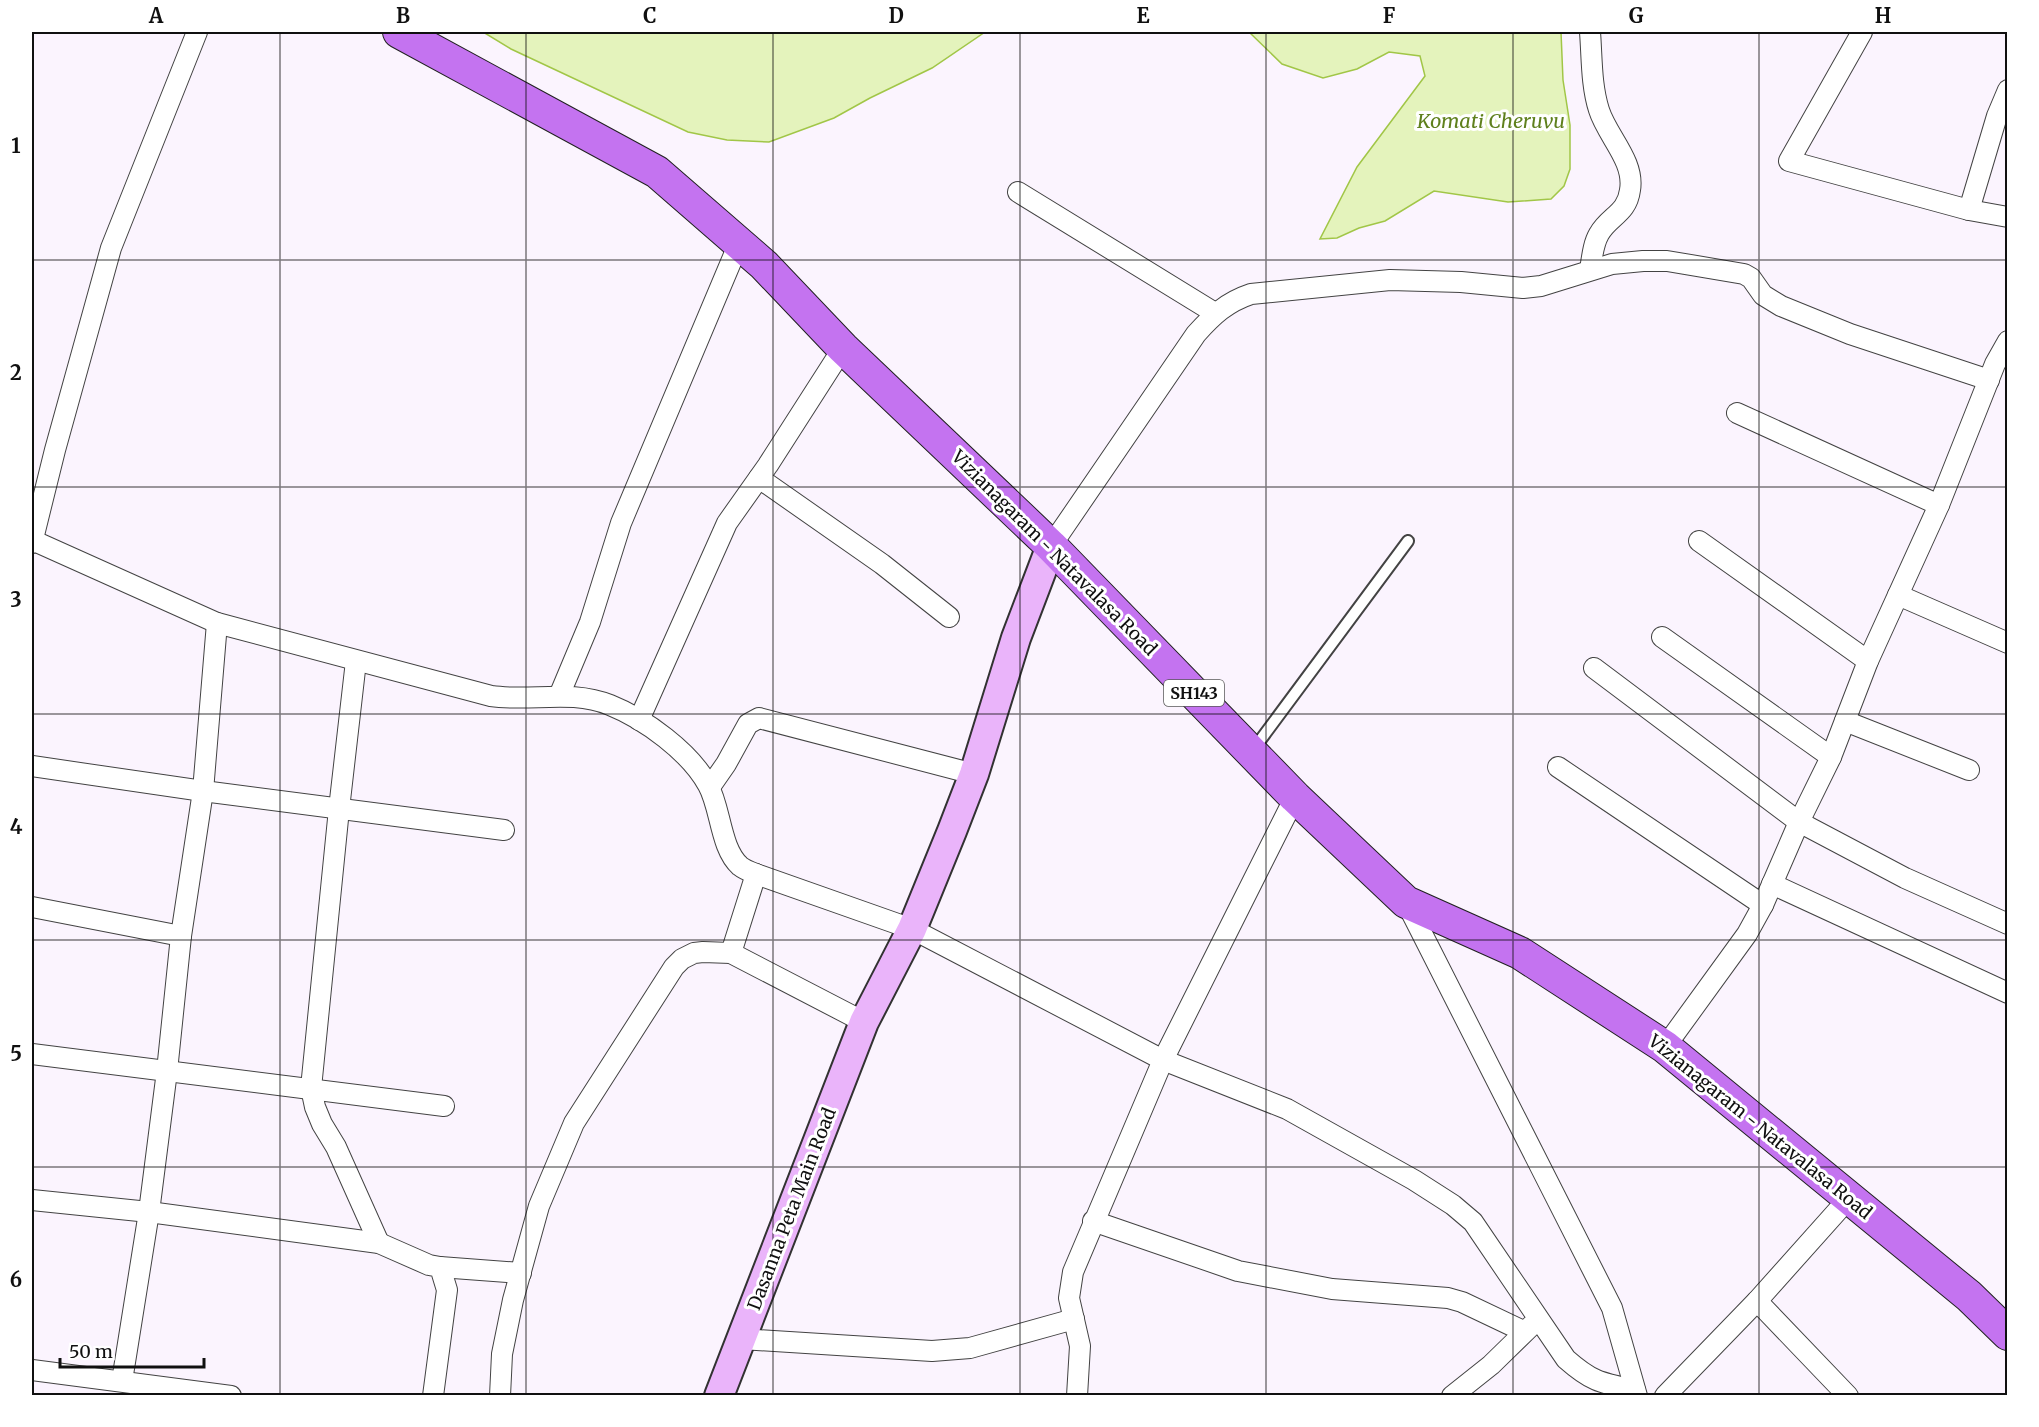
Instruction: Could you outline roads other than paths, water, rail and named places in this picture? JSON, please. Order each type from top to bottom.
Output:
[{"type":"main road","name":"Vizianagaram - Natavalasa Road","points":[[399,32],[657,172],[764,265],[843,348],[1051,546],[1295,797],[1406,902],[1520,953],[1665,1047],[1969,1296],[2007,1334]]},
{"type":"street","points":[[197,32],[111,248],[32,542],[217,623],[491,696],[506,698],[559,696],[590,699],[610,705],[639,720],[663,737],[696,766],[710,787],[727,843],[735,860],[742,867],[912,929],[1163,1060],[1287,1109],[1414,1180],[1453,1205],[1473,1222],[1566,1359],[1585,1376],[1603,1384],[1636,1393]]},
{"type":"street","points":[[1590,32],[1599,110],[1627,165],[1631,182],[1627,203],[1619,214],[1605,225],[1596,239],[1590,270]]},
{"type":"street","points":[[1862,32],[1789,161],[1969,210],[2007,218]]},
{"type":"street","points":[[1969,210],[2007,90]]},
{"type":"street","points":[[1018,192],[1215,313]]},
{"type":"street","points":[[559,696],[590,622],[621,523],[739,243]]},
{"type":"street","points":[[1051,546],[1196,334],[1215,313],[1234,299],[1265,291],[1390,280],[1461,282],[1522,288],[1541,286],[1612,264],[1667,261],[1736,271],[1751,278],[1763,295],[1781,306],[1850,334],[1997,371]]},
{"type":"street","points":[[1665,1047],[1748,934],[1763,906],[1799,822],[1831,757],[1868,661],[1939,505],[1997,371],[2007,341]]},
{"type":"street","points":[[639,720],[727,523],[759,478],[843,348]]},
{"type":"street","points":[[1737,413],[1939,505]]},
{"type":"street","points":[[759,478],[882,564],[949,616]]},
{"type":"street","points":[[1699,541],[1868,661]]},
{"type":"street","name":"Dasanna Peta Main Road","points":[[722,1395],[741,1339],[864,1022],[912,929],[974,774],[1016,638],[1051,546]]},
{"type":"street","points":[[1898,595],[2007,642]]},
{"type":"street","points":[[122,1381],[149,1212],[181,936],[203,791],[217,623]]},
{"type":"street","points":[[1662,637],[1831,757]]},
{"type":"street","points":[[356,661],[311,1088],[322,1124],[336,1147],[379,1244]]},
{"type":"street","points":[[1594,668],[1799,822],[1905,878],[2007,924]]},
{"type":"street","points":[[710,787],[726,764],[748,724],[759,718],[974,774]]},
{"type":"street","points":[[1845,720],[1969,770]]},
{"type":"street","points":[[32,766],[504,830]]},
{"type":"street","points":[[1558,767],[1763,906]]},
{"type":"street","points":[[1077,1395],[1080,1347],[1069,1298],[1073,1272],[1163,1060],[1295,797]]},
{"type":"street","points":[[731,953],[756,874]]},
{"type":"street","points":[[1772,884],[2007,993]]},
{"type":"street","points":[[1406,902],[1612,1308],[1636,1393]]},
{"type":"street","points":[[32,907],[181,936]]},
{"type":"street","points":[[500,1395],[502,1353],[539,1206],[574,1123],[674,967],[682,959],[694,953],[731,953],[864,1022]]},
{"type":"street","points":[[32,1054],[444,1106]]},
{"type":"street","points":[[1665,1395],[1757,1301],[1849,1198]]},
{"type":"street","points":[[32,1200],[149,1212],[379,1244],[429,1265],[521,1273]]},
{"type":"street","points":[[1093,1221],[1238,1271],[1332,1289],[1448,1298],[1462,1302],[1523,1331]]},
{"type":"street","points":[[433,1395],[447,1290],[440,1267]]},
{"type":"street","points":[[1757,1301],[1848,1395]]},
{"type":"street","points":[[741,1339],[932,1351],[970,1348],[1074,1319]]},
{"type":"street","points":[[1452,1395],[1491,1365],[1523,1331],[1539,1319]]},
{"type":"street","points":[[32,1370],[231,1395]]},
{"type":"lane","points":[[1252,752],[1408,541]]},
{"type":"water","points":[[483,32],[985,32],[932,68],[834,118],[769,142],[727,140],[688,132],[511,49]]},
{"type":"water","name":"Komati Cheruvu","points":[[1249,32],[1561,32],[1563,80],[1570,125],[1570,169],[1564,186],[1551,199],[1508,202],[1434,191],[1385,221],[1359,228],[1337,238],[1320,239],[1357,167],[1425,76],[1420,56],[1389,52],[1357,69],[1323,78],[1282,64]]}]
